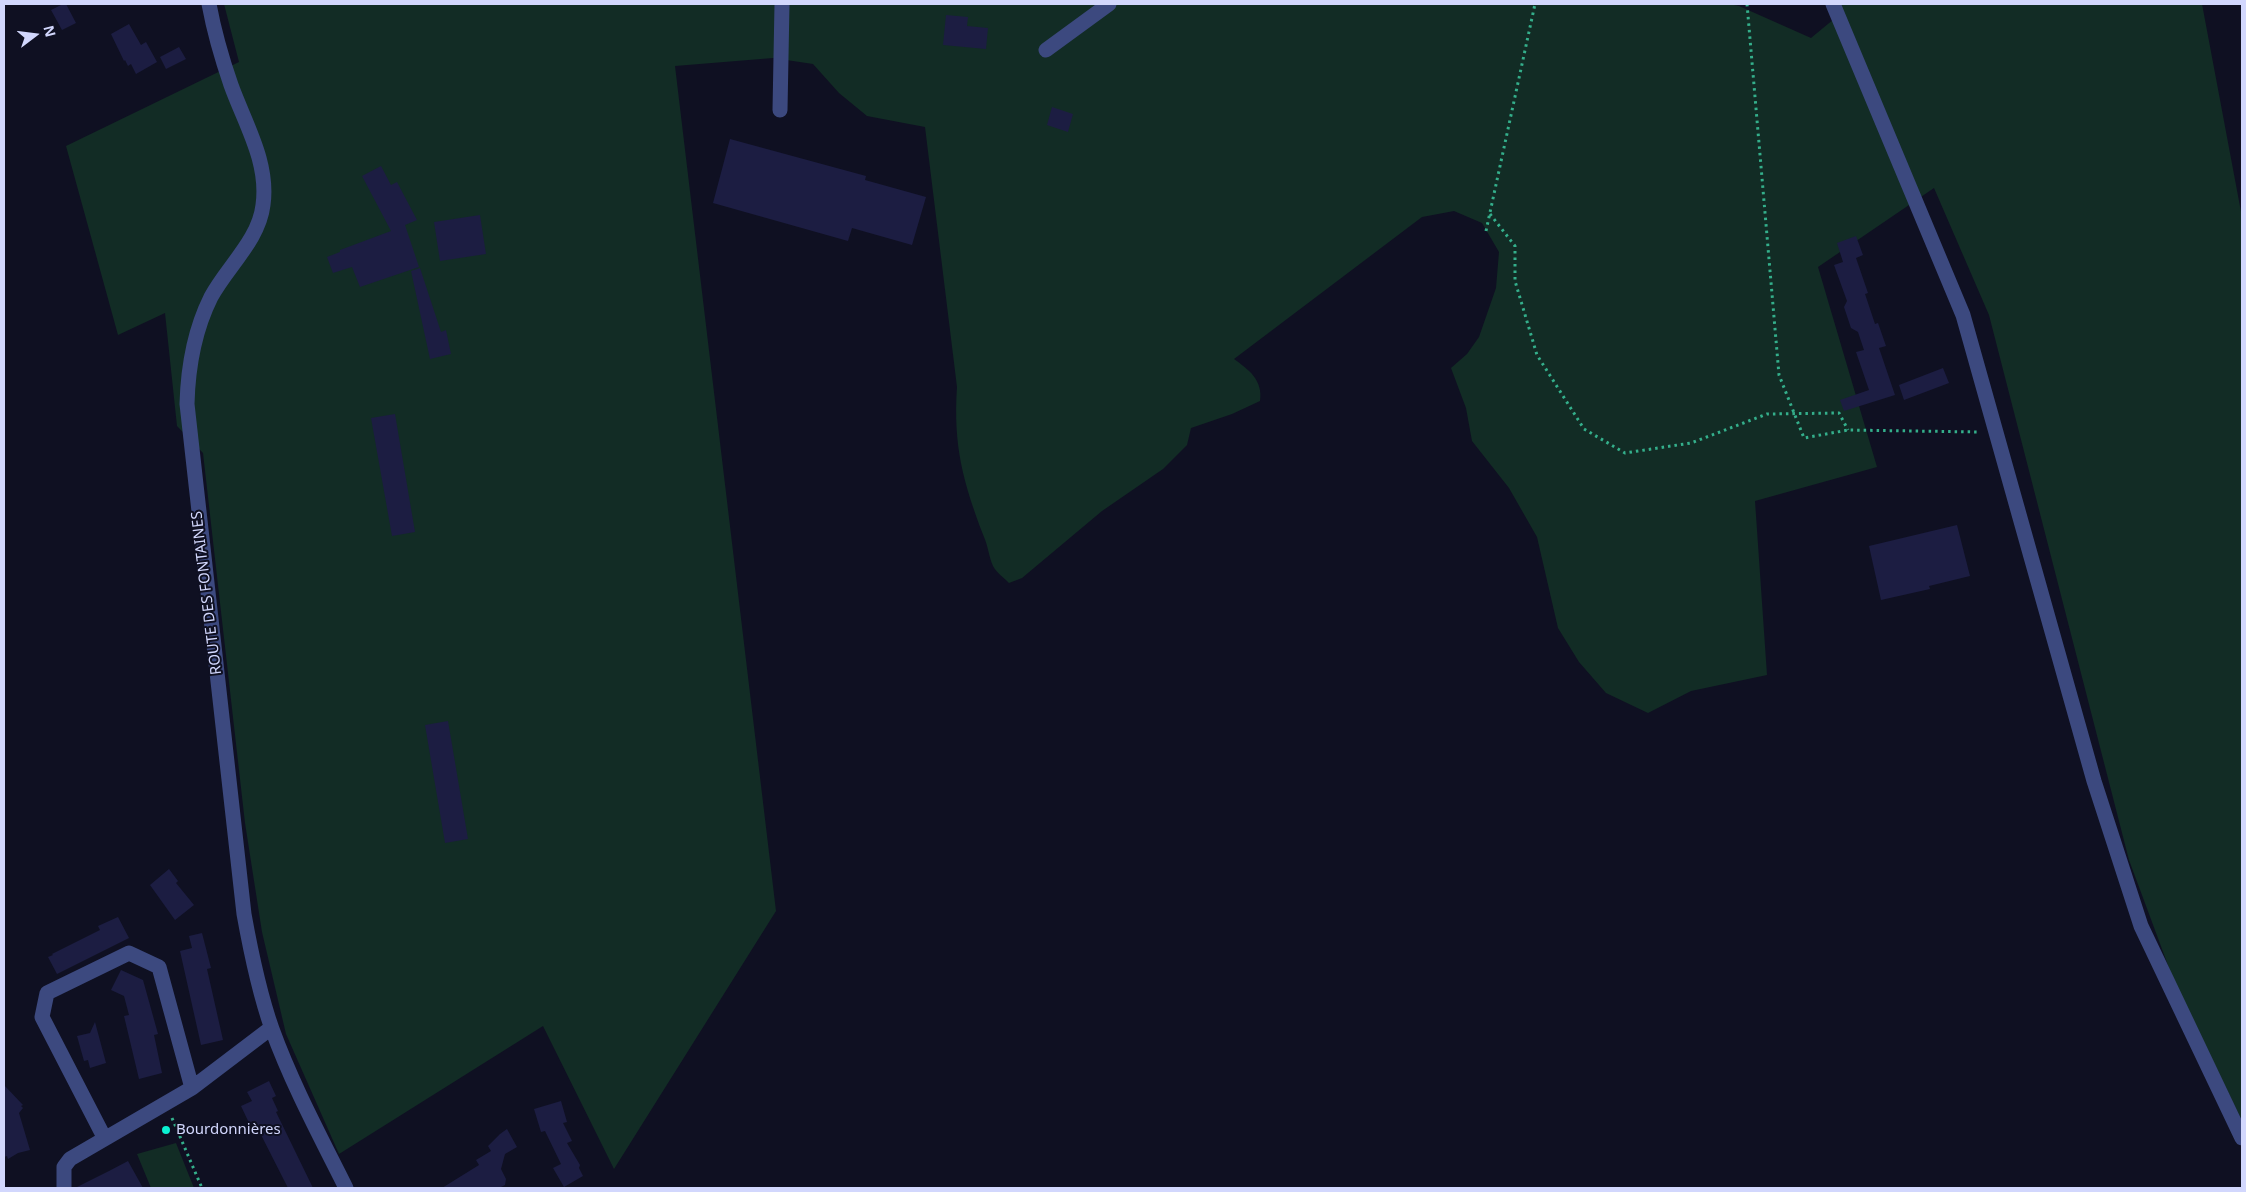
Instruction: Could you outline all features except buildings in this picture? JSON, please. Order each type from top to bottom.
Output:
[{"type":"street","name":"ROUTE DES FONTAINES","points":[[210,4],[231,84],[260,160],[264,192],[263,206],[258,225],[211,297],[201,320],[194,341],[188,371],[187,404],[244,914],[259,988],[271,1028],[299,1095],[346,1188]]},
{"type":"street","points":[[780,110],[782,4]]},
{"type":"street","points":[[1046,50],[1109,4]]},
{"type":"street","points":[[1836,10],[1963,314],[2094,781],[2141,926],[2242,1138]]},
{"type":"street","points":[[104,1137],[42,1017],[47,993],[129,953],[159,967],[192,1088]]},
{"type":"street","points":[[64,1188],[62,1179],[64,1168],[70,1158],[192,1088],[271,1028]]},
{"type":"path","points":[[1486,230],[1535,4]]},
{"type":"path","points":[[1747,4],[1778,375],[1804,438],[1848,430],[1996,432]]},
{"type":"path","points":[[1490,214],[1515,246],[1515,281],[1537,355],[1584,429],[1625,453],[1691,443],[1767,414],[1839,413],[1848,430]]},
{"type":"path","points":[[166,1104],[202,1188]]},
{"type":"green space","points":[[224,4],[1729,4],[1739,6],[1811,38],[1834,19],[1829,4],[2202,4],[2242,217],[2242,1121],[2172,976],[2129,860],[1989,315],[1934,188],[1818,267],[1877,467],[1755,501],[1767,675],[1691,691],[1648,713],[1606,693],[1579,662],[1558,628],[1537,537],[1509,488],[1472,441],[1466,408],[1451,368],[1467,354],[1479,337],[1496,288],[1499,252],[1482,223],[1454,211],[1422,217],[1234,359],[1254,376],[1259,387],[1260,401],[1232,414],[1191,428],[1187,445],[1163,469],[1102,511],[1022,578],[1009,583],[998,573],[990,559],[970,499],[961,464],[957,428],[957,387],[925,127],[867,116],[839,93],[813,64],[773,58],[675,66],[776,911],[614,1169],[543,1026],[339,1154],[286,1034],[262,932],[245,823],[203,453],[177,426],[165,313],[118,335],[66,146],[239,62]]},
{"type":"green space","points":[[176,1143],[194,1188],[151,1188],[137,1154]]},
{"type":"place","name":"Bourdonnières","points":[[166,1130]]}]
